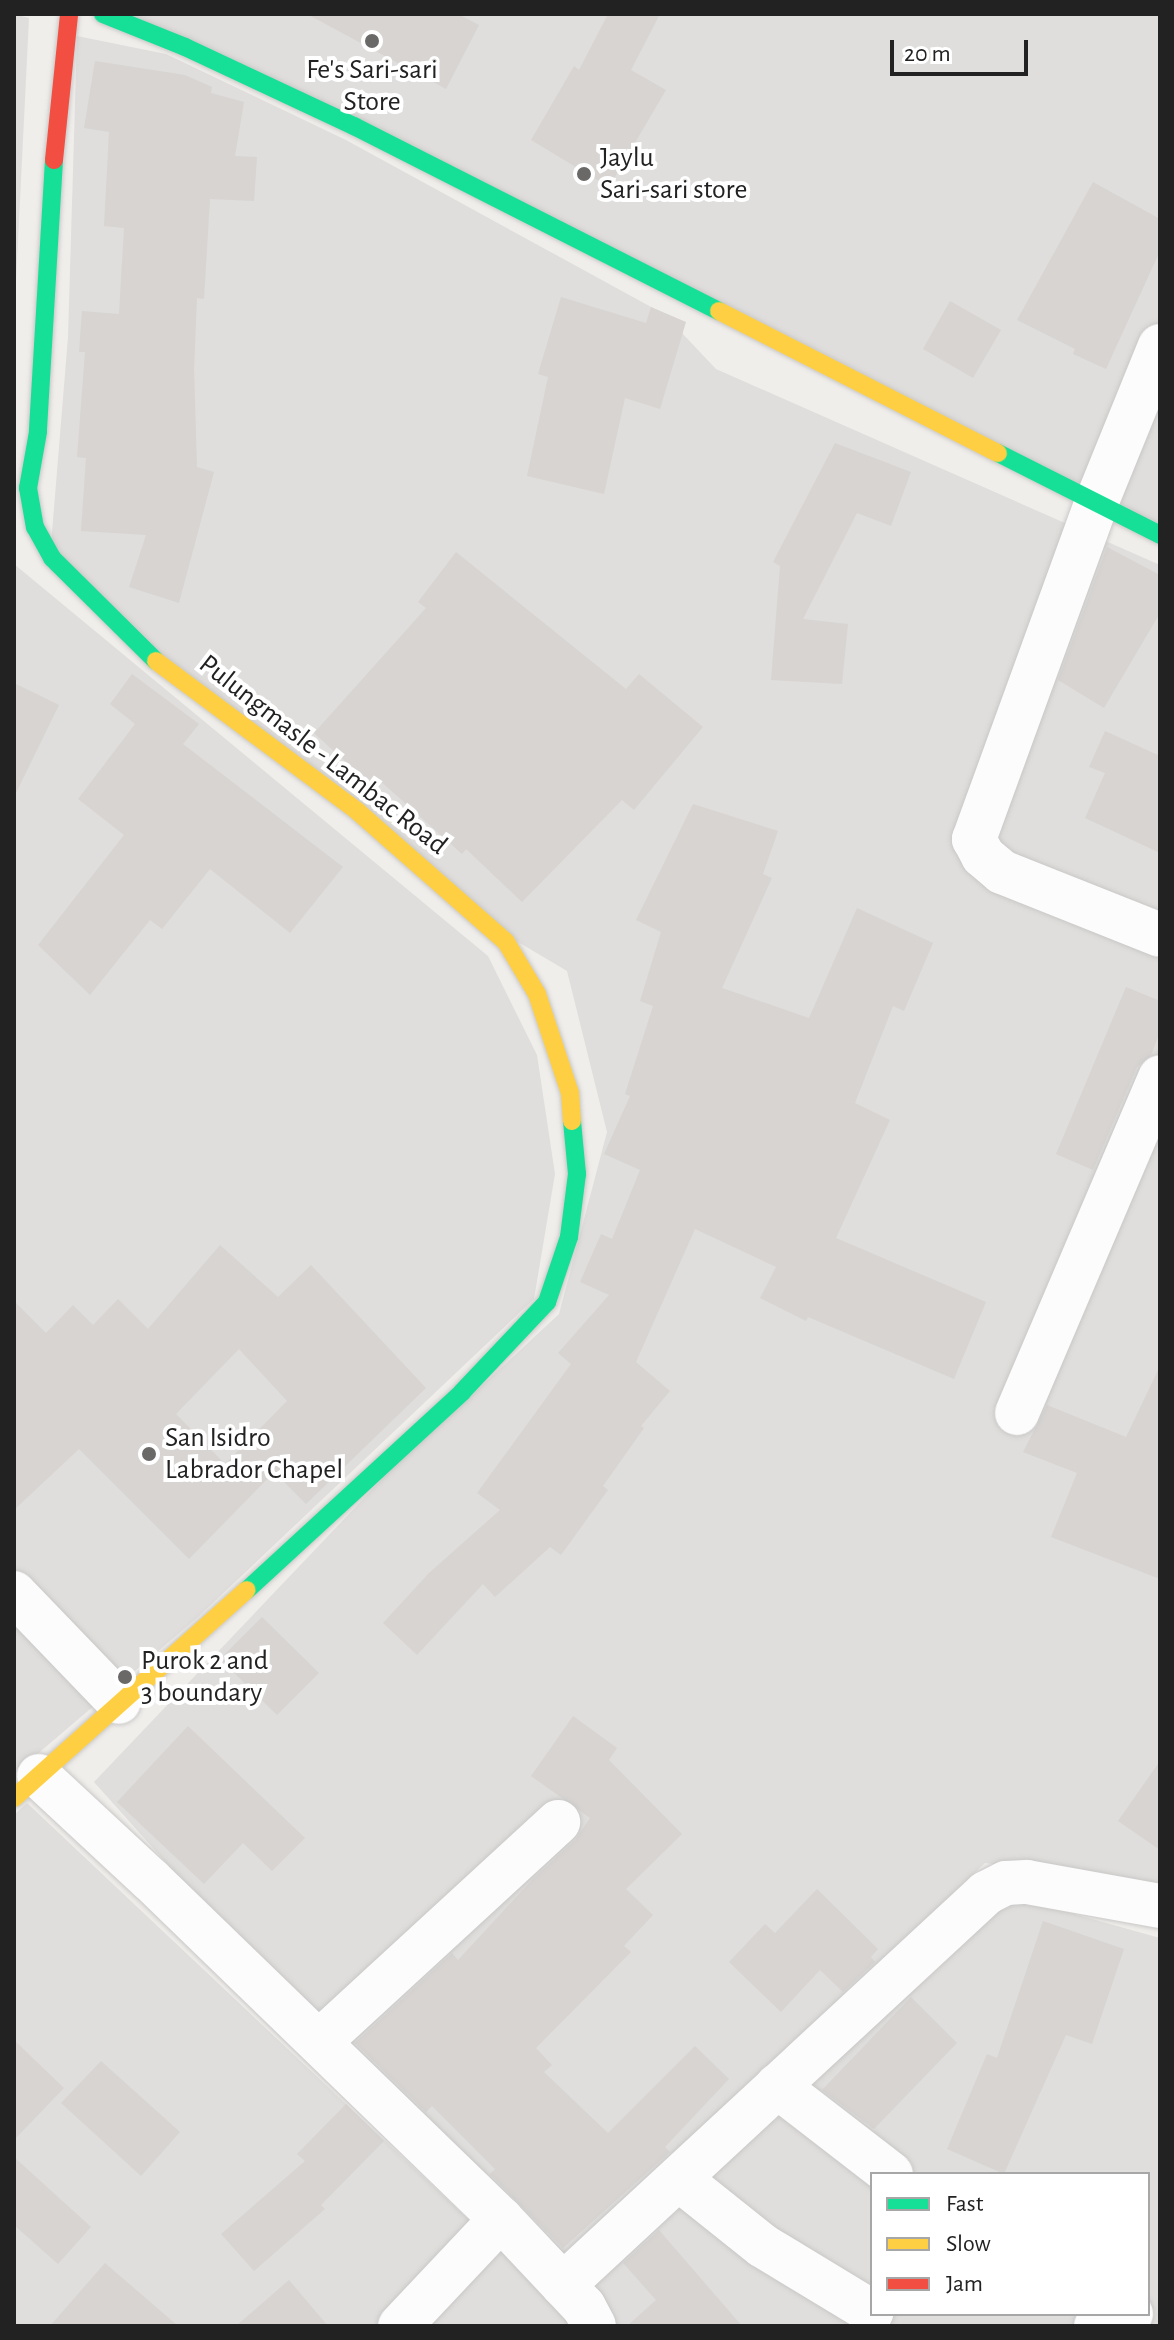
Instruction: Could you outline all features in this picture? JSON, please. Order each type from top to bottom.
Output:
[{"type":"street","name":"Pulungmasle - Lambac Road","points":[[27,1787],[350,1499],[462,1392],[547,1302],[569,1237],[577,1174],[570,1093],[537,994],[506,942],[357,811],[147,654],[52,558],[35,527],[28,488],[38,432],[55,135],[69,14]]},
{"type":"street","points":[[103,14],[185,47],[354,126],[1160,535]]},
{"type":"street","points":[[1160,346],[1096,504],[974,839],[983,856],[1002,872],[1160,935]]},
{"type":"street","points":[[1017,1413],[1160,1077]]},
{"type":"street","points":[[14,1593],[119,1702]]},
{"type":"street","points":[[27,1787],[319,2042],[501,2219],[584,2307],[594,2326]]},
{"type":"street","points":[[319,2042],[490,1896],[558,1822]]},
{"type":"street","points":[[563,2285],[986,1893],[1006,1883],[1027,1882],[1160,1906]]},
{"type":"street","points":[[777,2086],[888,2172]]},
{"type":"street","points":[[679,2179],[763,2246],[870,2311]]},
{"type":"street","points":[[400,2326],[501,2219]]},
{"type":"street","points":[[880,2316],[902,2326]]},
{"type":"street","points":[[1096,2326],[1125,2316]]},
{"type":"shaded area","points":[[14,14],[29,18],[14,322]]},
{"type":"shaded area","points":[[127,14],[1160,14],[1160,537]]},
{"type":"shaded area","points":[[77,36],[166,54],[346,140],[664,314],[716,369],[1160,565],[1160,1883],[985,1863],[555,2273],[314,2028],[94,1782],[386,1475],[559,1314],[607,1132],[567,971],[459,907],[49,569],[68,337]]},
{"type":"shaded area","points":[[14,564],[488,956],[537,1055],[555,1174],[534,1299],[197,1618],[14,1774]]},
{"type":"shaded area","points":[[27,1803],[575,2320],[569,2326],[14,2326],[14,1815]]},
{"type":"shaded area","points":[[1010,1896],[1160,1938],[1160,2326],[607,2326],[582,2287]]},
{"type":"building","points":[[307,14],[458,14],[479,25],[446,89]]},
{"type":"building","points":[[608,14],[660,14],[631,70],[666,90],[609,187],[531,140],[574,66],[579,70]]},
{"type":"building","points":[[95,61],[185,75],[212,87],[211,93],[244,102],[235,156],[257,157],[254,201],[210,199],[204,299],[197,298],[194,369],[197,467],[214,472],[179,603],[129,587],[146,535],[81,531],[86,458],[77,457],[85,352],[79,352],[82,311],[119,314],[124,228],[104,226],[109,132],[84,128]]},
{"type":"building","points":[[1093,182],[1160,219],[1160,251],[1106,369],[1073,354],[1075,349],[1017,320]]},
{"type":"building","points":[[561,297],[646,323],[651,307],[686,322],[660,409],[625,398],[604,494],[527,476],[548,377],[538,374]]},
{"type":"building","points":[[950,301],[1001,330],[973,378],[923,349]]},
{"type":"building","points":[[835,443],[911,472],[891,526],[857,513],[803,619],[848,624],[842,684],[771,680],[780,566],[773,562]]},
{"type":"building","points":[[1107,547],[1160,575],[1160,613],[1104,708],[1058,680]]},
{"type":"building","points":[[456,552],[626,689],[639,674],[703,727],[634,810],[622,800],[522,902],[466,849],[462,854],[378,779],[372,786],[314,733],[426,608],[418,602]]},
{"type":"building","points":[[132,674],[199,724],[183,744],[343,867],[290,933],[210,869],[162,929],[150,920],[90,995],[38,945],[124,835],[78,799],[135,724],[110,704]]},
{"type":"building","points":[[14,683],[59,705],[14,797]]},
{"type":"building","points":[[1105,731],[1160,756],[1160,853],[1085,818],[1105,773],[1089,767]]},
{"type":"building","points":[[693,804],[778,831],[763,874],[772,878],[722,988],[809,1018],[857,908],[933,943],[904,1011],[893,1006],[855,1103],[890,1120],[836,1238],[986,1302],[954,1379],[808,1317],[806,1321],[760,1298],[776,1267],[695,1229],[636,1362],[670,1391],[641,1426],[644,1428],[603,1486],[608,1490],[561,1555],[550,1547],[495,1597],[483,1584],[417,1655],[383,1623],[429,1573],[500,1510],[477,1493],[571,1364],[558,1353],[609,1295],[580,1282],[601,1234],[612,1239],[640,1170],[604,1154],[630,1096],[625,1094],[653,1006],[640,1001],[661,932],[636,920]]},
{"type":"building","points":[[1126,987],[1160,1001],[1160,1032],[1151,1055],[1137,1067],[1093,1170],[1056,1154]]},
{"type":"building","points":[[220,1245],[278,1297],[311,1265],[426,1388],[306,1504],[274,1472],[189,1559],[79,1449],[14,1510],[14,1301],[46,1333],[73,1305],[93,1325],[118,1299],[148,1329]],"holes":[[[239,1349],[287,1401],[225,1464],[176,1414]]]},
{"type":"building","points":[[1160,1366],[1160,1579],[1051,1537],[1077,1473],[1023,1452],[1047,1405],[1126,1437]]},
{"type":"building","points":[[262,1617],[319,1673],[277,1715],[220,1659]]},
{"type":"building","points":[[573,1716],[617,1748],[609,1760],[682,1834],[626,1889],[653,1915],[624,1946],[631,1952],[536,2048],[552,2065],[544,2072],[608,2133],[695,2046],[729,2079],[665,2147],[670,2152],[563,2248],[490,2174],[495,2169],[432,2106],[426,2112],[355,2043],[452,1953],[458,1960],[533,1879],[575,1840],[590,1818],[531,1776]]},
{"type":"building","points":[[188,1726],[305,1838],[272,1871],[243,1843],[204,1884],[117,1802]]},
{"type":"building","points":[[1160,1761],[1160,1850],[1118,1821]]},
{"type":"building","points":[[817,1889],[878,1949],[871,1957],[875,1962],[843,1992],[820,1970],[781,2012],[729,1962],[765,1924],[775,1933]]},
{"type":"building","points":[[1043,1921],[1124,1949],[1092,2044],[1066,2035],[1005,2172],[947,2149],[987,2054],[997,2058]]},
{"type":"building","points":[[911,1997],[957,2043],[874,2129],[822,2090]]},
{"type":"building","points":[[14,2040],[64,2088],[14,2140]]},
{"type":"building","points":[[101,2061],[180,2132],[141,2176],[61,2103]]},
{"type":"building","points":[[346,2104],[384,2141],[321,2205],[325,2209],[254,2271],[221,2234],[305,2161],[297,2154]]},
{"type":"building","points":[[14,2157],[91,2227],[58,2264],[14,2225]]},
{"type":"building","points":[[659,2230],[742,2326],[627,2326],[656,2300],[623,2263]]},
{"type":"building","points":[[105,2263],[178,2326],[50,2326]]},
{"type":"building","points":[[289,2280],[328,2326],[236,2326]]},
{"type":"traffic: fast","points":[[103,14],[185,47],[354,126],[719,311]]},
{"type":"traffic: fast","points":[[54,160],[38,432],[28,488],[35,527],[52,558],[156,661]]},
{"type":"traffic: fast","points":[[998,453],[1160,535]]},
{"type":"traffic: fast","points":[[247,1590],[462,1392],[547,1302],[569,1237],[577,1174],[572,1121]]},
{"type":"traffic: slow","points":[[719,311],[998,453]]},
{"type":"traffic: slow","points":[[156,661],[357,811],[506,942],[537,994],[570,1093],[572,1121]]},
{"type":"traffic: slow","points":[[14,1798],[247,1590]]},
{"type":"traffic: jam","points":[[54,160],[69,14]]},
{"type":"place","name":"Fe's Sari-sari Store","points":[[372,41]]},
{"type":"place","name":"Jaylu Sari-sari store","points":[[584,174]]},
{"type":"place","name":"San Isidro Labrador Chapel","points":[[149,1454]]},
{"type":"place","name":"Purok 2 and 3 boundary","points":[[125,1677]]}]
